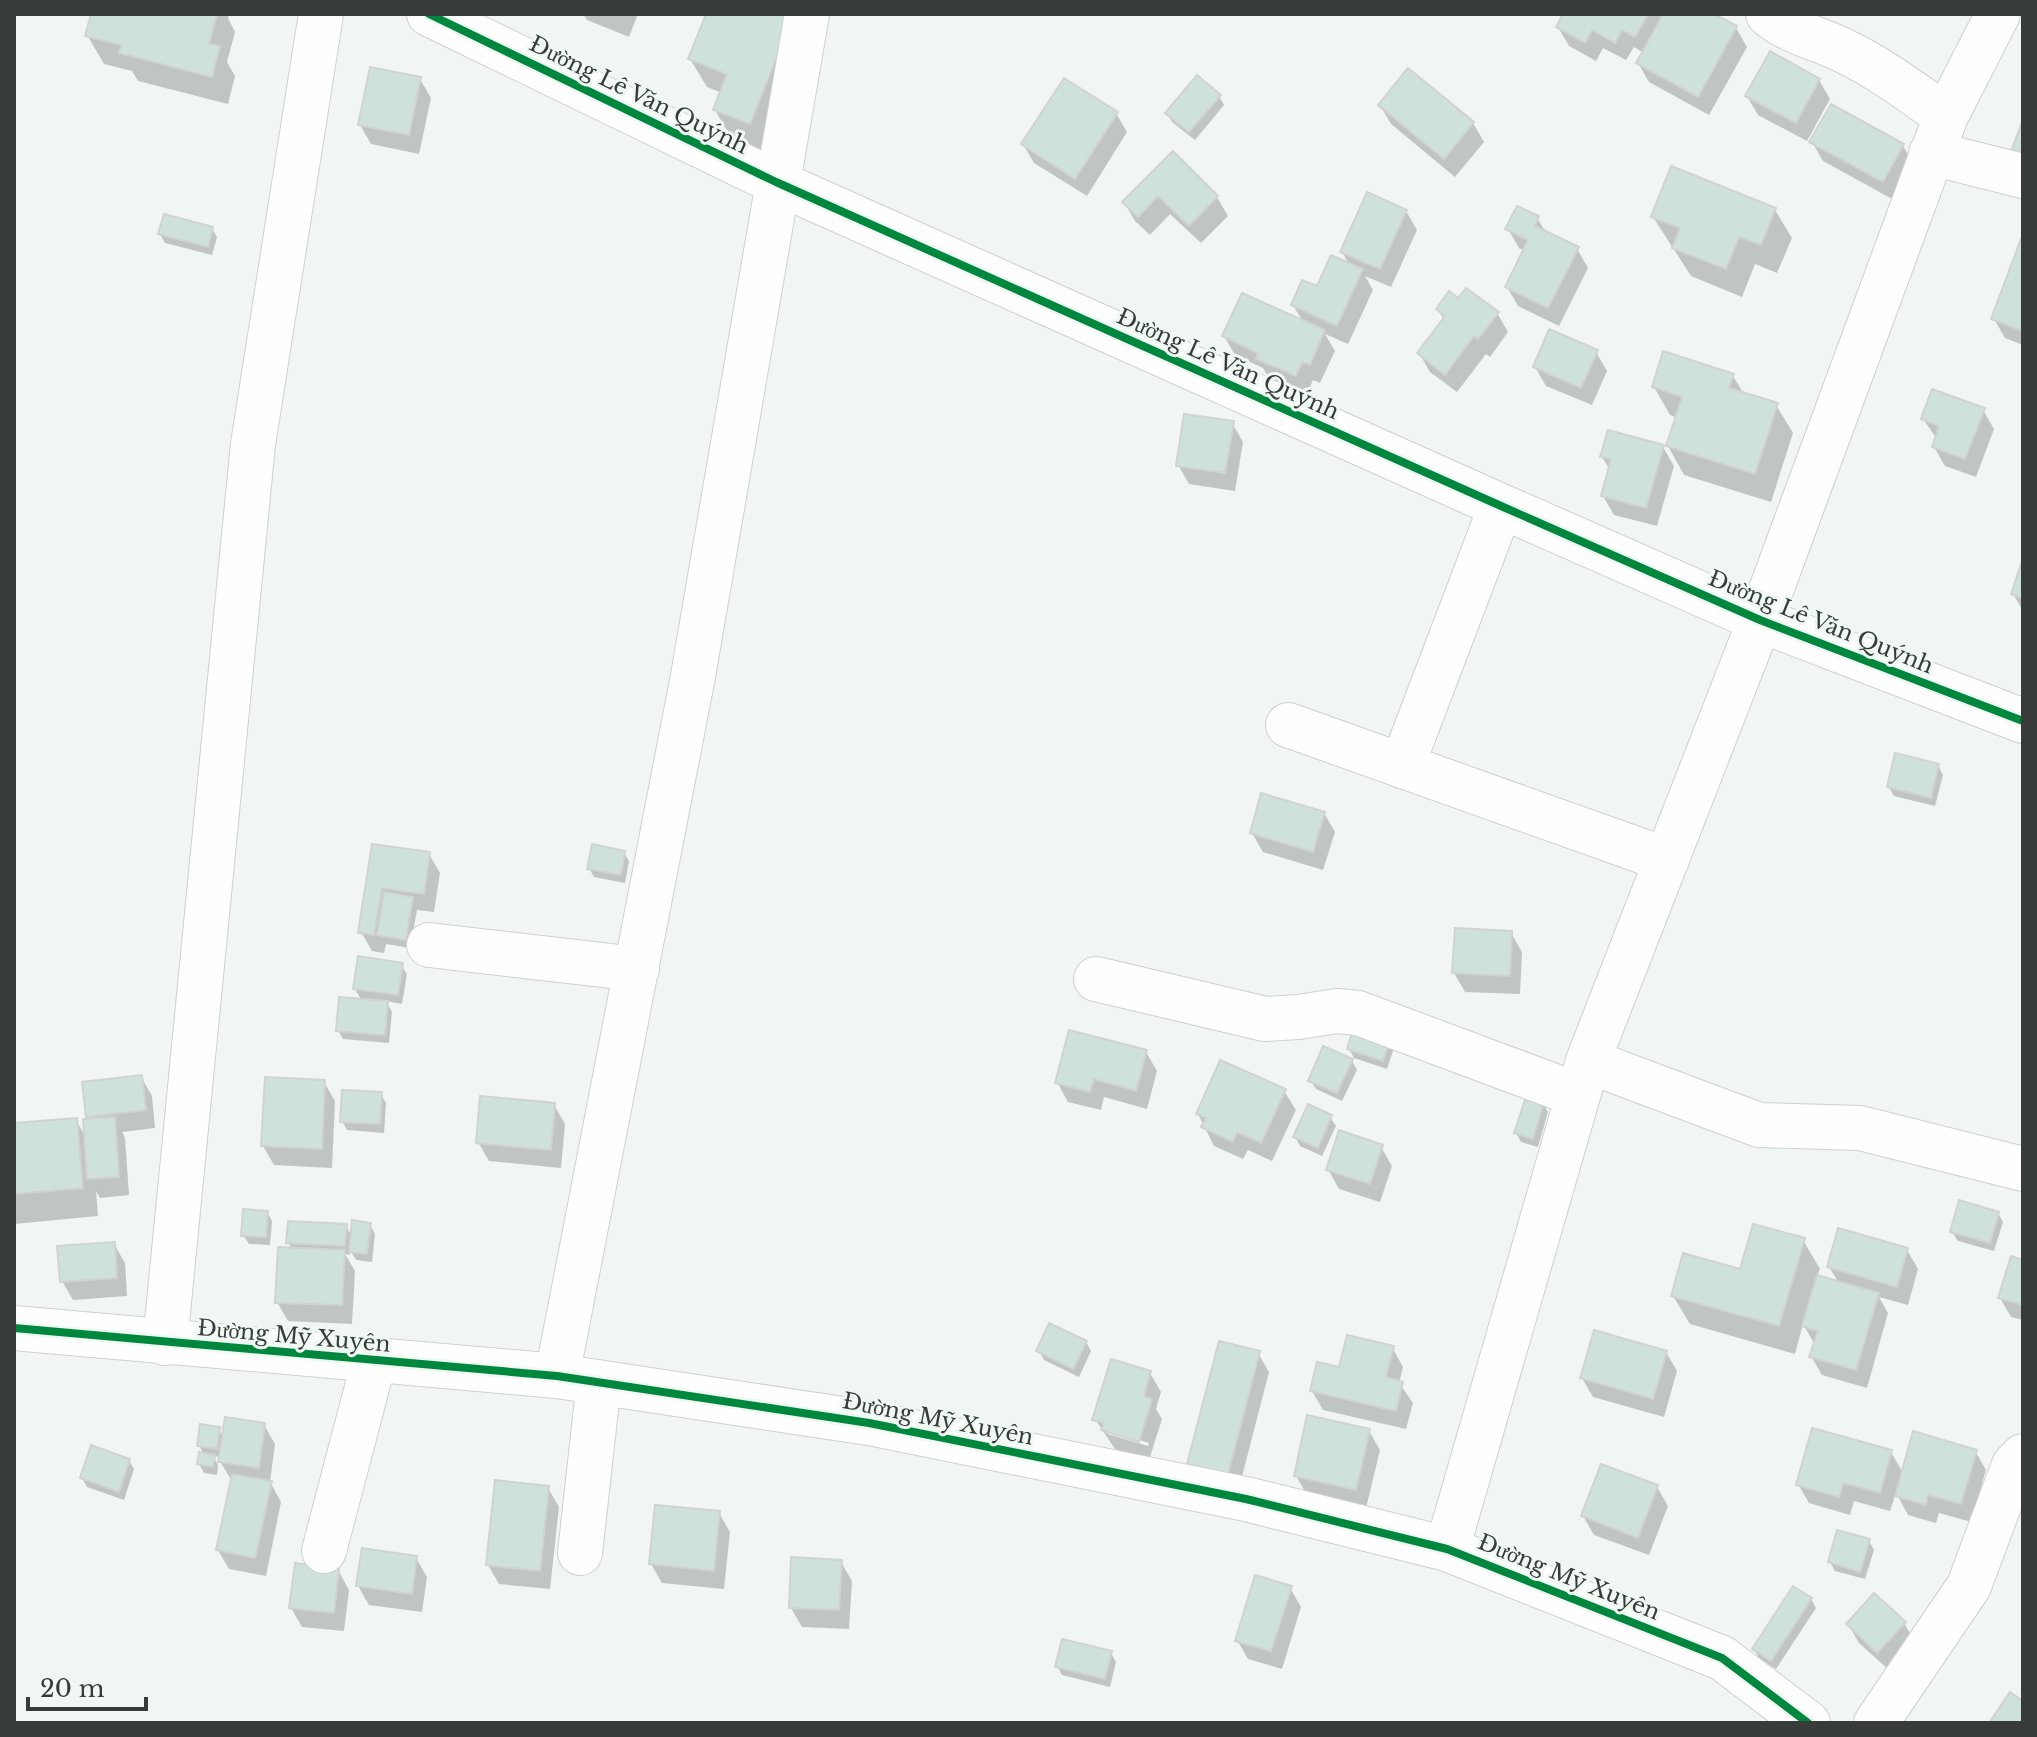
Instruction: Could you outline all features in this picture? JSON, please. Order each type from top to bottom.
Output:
[{"type":"street","points":[[165,1343],[253,444],[321,14]]},
{"type":"street","name":"Đường Lê Văn Quýnh","points":[[429,14],[776,182],[1501,506],[1760,620],[2023,721]]},
{"type":"street","points":[[580,1553],[578,1379],[637,969],[693,676],[807,14]]},
{"type":"street","points":[[1768,14],[1784,28],[1838,47],[1877,68],[1938,134],[2023,176]]},
{"type":"street","points":[[1447,1549],[1583,1078],[1760,620],[1938,134],[1998,14]]},
{"type":"street","points":[[1402,766],[1501,506]]},
{"type":"street","points":[[1288,725],[1667,860]]},
{"type":"street","points":[[429,945],[637,969]]},
{"type":"street","points":[[1096,979],[1265,1019],[1337,1011],[1358,1013],[1759,1125],[1860,1128],[2023,1169]]},
{"type":"street","name":"Đường Mỹ Xuyên","points":[[14,1328],[578,1379],[869,1423],[1246,1499],[1447,1549],[1722,1658],[1808,1723]]},
{"type":"street","points":[[324,1551],[374,1361]]},
{"type":"street","points":[[1876,1723],[1969,1586],[2014,1465],[2023,1456]]},
{"type":"building","points":[[91,14],[217,14],[209,44],[220,46],[212,77],[119,53],[121,45],[85,36]]},
{"type":"building","points":[[706,14],[786,14],[793,17],[750,124],[713,110],[727,74],[688,59]]},
{"type":"building","points":[[1563,14],[1648,14],[1635,37],[1622,30],[1615,43],[1592,30],[1585,43],[1556,27]]},
{"type":"building","points":[[1663,14],[1714,14],[1737,26],[1698,97],[1636,63]]},
{"type":"building","points":[[1770,51],[1820,79],[1796,123],[1745,96]]},
{"type":"building","points":[[370,67],[421,77],[409,135],[358,125]]},
{"type":"building","points":[[1408,68],[1474,122],[1444,159],[1378,105]]},
{"type":"building","points":[[1197,75],[1221,95],[1189,132],[1165,113]]},
{"type":"building","points":[[1064,78],[1118,112],[1075,179],[1021,144]]},
{"type":"building","points":[[1831,104],[1904,144],[1883,182],[1809,142]]},
{"type":"building","points":[[2023,120],[2023,159],[2010,154]]},
{"type":"building","points":[[1173,151],[1218,196],[1189,226],[1158,196],[1138,217],[1122,202]]},
{"type":"building","points":[[1671,166],[1776,208],[1761,245],[1739,237],[1726,269],[1672,248],[1680,228],[1651,217]]},
{"type":"building","points":[[1367,192],[1407,210],[1380,269],[1340,252]]},
{"type":"building","points":[[1517,206],[1539,216],[1535,226],[1579,247],[1548,308],[1505,287],[1528,240],[1505,229]]},
{"type":"building","points":[[164,214],[213,227],[208,247],[158,234]]},
{"type":"building","points":[[2023,240],[2023,331],[1991,319]]},
{"type":"building","points":[[1331,255],[1363,269],[1337,326],[1291,305],[1302,280],[1317,286]]},
{"type":"building","points":[[1466,288],[1499,312],[1478,339],[1474,336],[1445,375],[1417,353],[1445,316],[1436,309],[1449,291],[1458,298]]},
{"type":"building","points":[[1242,293],[1325,330],[1310,365],[1302,362],[1296,376],[1256,359],[1258,353],[1222,336]]},
{"type":"building","points":[[1549,329],[1598,350],[1581,388],[1533,367]]},
{"type":"building","points":[[1663,351],[1734,374],[1729,388],[1778,403],[1755,474],[1666,446],[1682,397],[1652,387]]},
{"type":"building","points":[[1932,389],[1985,408],[1965,459],[1932,447],[1939,426],[1921,419]]},
{"type":"building","points":[[1184,414],[1234,421],[1225,473],[1176,466]]},
{"type":"building","points":[[1608,430],[1664,445],[1646,508],[1601,496],[1611,459],[1600,457]]},
{"type":"building","points":[[2023,558],[2023,598],[2011,594]]},
{"type":"building","points":[[1895,753],[1939,764],[1931,798],[1887,787]]},
{"type":"building","points":[[1261,793],[1325,812],[1313,852],[1250,833]]},
{"type":"building","points":[[372,844],[430,852],[424,894],[382,888],[374,935],[358,933]]},
{"type":"building","points":[[592,844],[625,851],[621,875],[587,869]]},
{"type":"building","points":[[384,892],[413,897],[406,940],[377,935]]},
{"type":"building","points":[[1455,928],[1512,931],[1510,976],[1452,973]]},
{"type":"building","points":[[358,956],[403,963],[398,995],[353,989]]},
{"type":"building","points":[[339,997],[388,1001],[385,1035],[336,1031]]},
{"type":"building","points":[[1356,1020],[1392,1032],[1383,1061],[1347,1049]]},
{"type":"building","points":[[1069,1030],[1147,1050],[1136,1091],[1094,1079],[1090,1092],[1055,1083]]},
{"type":"building","points":[[1323,1046],[1353,1059],[1337,1093],[1308,1081]]},
{"type":"building","points":[[1220,1060],[1286,1089],[1261,1143],[1237,1132],[1233,1142],[1201,1127],[1206,1118],[1196,1114]]},
{"type":"building","points":[[142,1075],[146,1110],[86,1117],[82,1082]]},
{"type":"building","points":[[265,1077],[325,1080],[322,1149],[261,1146]]},
{"type":"building","points":[[342,1090],[382,1092],[380,1124],[340,1122]]},
{"type":"building","points":[[480,1096],[555,1103],[551,1150],[476,1143]]},
{"type":"building","points":[[1526,1097],[1544,1102],[1533,1139],[1514,1133]]},
{"type":"building","points":[[1308,1104],[1332,1115],[1318,1148],[1293,1137]]},
{"type":"building","points":[[115,1117],[119,1177],[87,1179],[83,1119]]},
{"type":"building","points":[[77,1118],[83,1188],[14,1194],[14,1123]]},
{"type":"building","points":[[1339,1130],[1383,1145],[1370,1184],[1326,1170]]},
{"type":"building","points":[[1959,1200],[1999,1212],[1990,1243],[1950,1232]]},
{"type":"building","points":[[243,1209],[268,1211],[266,1237],[241,1236]]},
{"type":"building","points":[[352,1220],[371,1223],[367,1254],[349,1252]]},
{"type":"building","points":[[288,1221],[347,1224],[345,1246],[286,1243]]},
{"type":"building","points":[[1753,1224],[1805,1238],[1779,1326],[1671,1296],[1683,1253],[1740,1269]]},
{"type":"building","points":[[1838,1228],[1908,1248],[1897,1287],[1827,1267]]},
{"type":"building","points":[[115,1242],[117,1278],[60,1282],[57,1246]]},
{"type":"building","points":[[278,1247],[345,1250],[342,1305],[275,1303]]},
{"type":"building","points":[[2011,1256],[2023,1260],[2023,1305],[1998,1298]]},
{"type":"building","points":[[1817,1275],[1879,1293],[1856,1370],[1809,1357],[1818,1331],[1802,1326]]},
{"type":"building","points":[[1049,1323],[1087,1341],[1073,1369],[1036,1351]]},
{"type":"building","points":[[1594,1330],[1667,1351],[1653,1399],[1580,1378]]},
{"type":"building","points":[[1347,1335],[1394,1346],[1386,1377],[1403,1382],[1396,1411],[1310,1391],[1317,1362],[1339,1367]]},
{"type":"building","points":[[1219,1341],[1260,1351],[1227,1478],[1186,1468]]},
{"type":"building","points":[[1111,1359],[1151,1371],[1144,1396],[1152,1399],[1139,1442],[1101,1430],[1104,1423],[1092,1420]]},
{"type":"building","points":[[1307,1415],[1370,1429],[1356,1490],[1294,1476]]},
{"type":"building","points":[[225,1417],[265,1423],[259,1468],[218,1462]]},
{"type":"building","points":[[200,1424],[220,1427],[217,1449],[197,1446]]},
{"type":"building","points":[[1812,1428],[1892,1450],[1880,1493],[1843,1483],[1839,1497],[1796,1485]]},
{"type":"building","points":[[1913,1431],[1977,1450],[1961,1504],[1928,1495],[1926,1505],[1895,1496]]},
{"type":"building","points":[[91,1445],[130,1459],[119,1492],[80,1478]]},
{"type":"building","points":[[199,1452],[215,1455],[213,1467],[197,1464]]},
{"type":"building","points":[[1601,1464],[1658,1485],[1638,1538],[1581,1516]]},
{"type":"building","points":[[232,1474],[272,1481],[255,1558],[216,1550]]},
{"type":"building","points":[[495,1480],[549,1486],[540,1571],[486,1565]]},
{"type":"building","points":[[655,1505],[720,1511],[714,1571],[649,1564]]},
{"type":"building","points":[[1837,1530],[1870,1539],[1860,1572],[1828,1562]]},
{"type":"building","points":[[362,1548],[417,1556],[412,1594],[356,1586]]},
{"type":"building","points":[[791,1557],[842,1560],[839,1610],[789,1608]]},
{"type":"building","points":[[295,1563],[339,1569],[334,1613],[289,1608]]},
{"type":"building","points":[[1255,1575],[1292,1586],[1271,1651],[1235,1641]]},
{"type":"building","points":[[1793,1586],[1812,1598],[1771,1661],[1752,1649]]},
{"type":"building","points":[[1874,1593],[1906,1622],[1877,1653],[1846,1624]]},
{"type":"building","points":[[1062,1639],[1112,1651],[1105,1679],[1055,1667]]},
{"type":"building","points":[[2010,1692],[2023,1701],[2023,1723],[1989,1723]]},
{"type":"cycle path","points":[[429,14],[776,182],[1501,506],[1760,620],[2023,721]]},
{"type":"cycle path","points":[[14,1328],[557,1376],[869,1423],[1246,1499],[1447,1549],[1722,1658],[1808,1723]]}]
